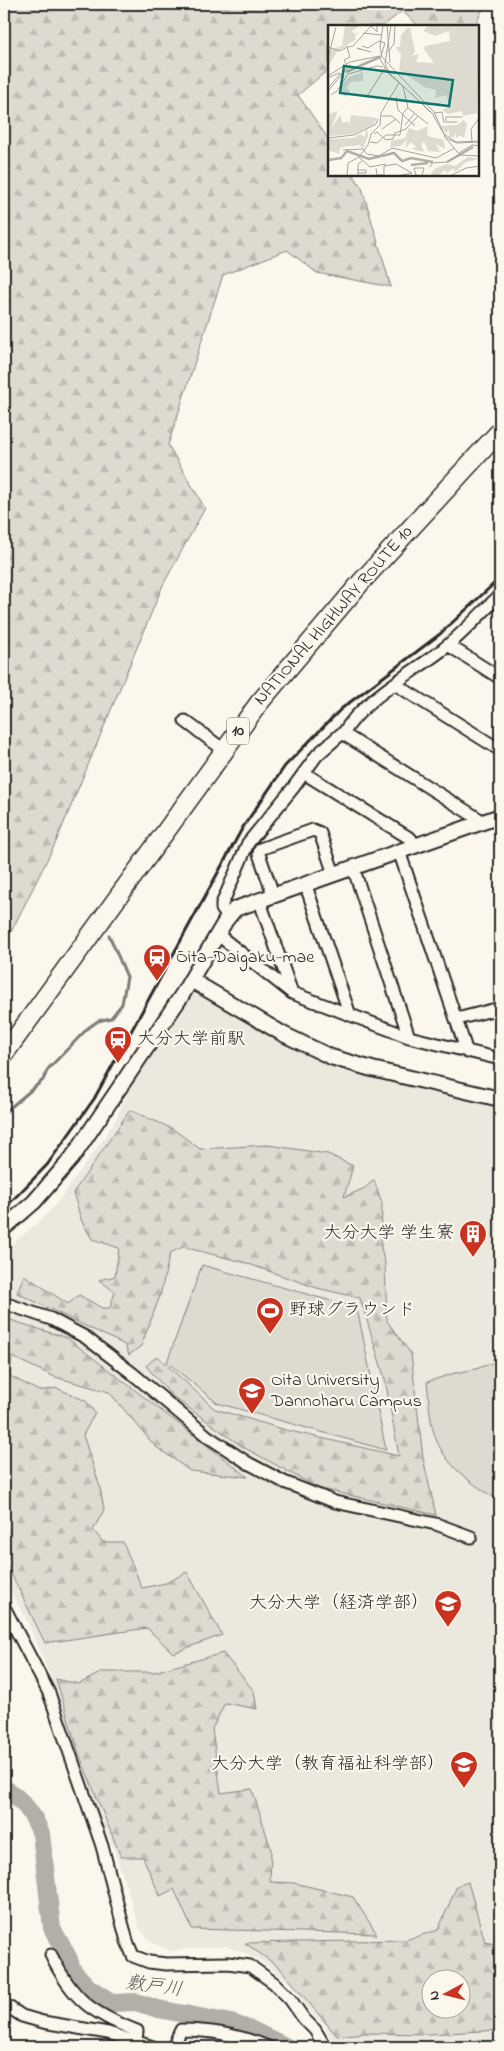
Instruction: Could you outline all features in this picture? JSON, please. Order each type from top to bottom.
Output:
[{"type":"highway","name":"NATIONAL HIGHWAY ROUTE 10","points":[[4,1054],[259,704],[362,580],[500,431]]},
{"type":"street","points":[[228,917],[222,909],[222,904],[248,844],[317,755],[335,737],[343,734],[348,726],[375,698],[448,645],[498,601]]},
{"type":"street","points":[[448,645],[500,678]]},
{"type":"street","points":[[395,684],[500,750]]},
{"type":"street","points":[[185,721],[224,750]]},
{"type":"street","points":[[343,734],[479,819],[480,823]]},
{"type":"street","points":[[307,775],[411,840],[414,846]]},
{"type":"street","points":[[4,1228],[34,1202],[72,1158],[191,980],[228,917],[238,906],[500,816]]},
{"type":"street","points":[[273,894],[259,854],[260,849],[313,830],[320,833],[334,874]]},
{"type":"street","points":[[399,851],[467,1052]]},
{"type":"street","points":[[353,867],[409,1037]]},
{"type":"street","points":[[305,884],[350,1015]]},
{"type":"street","points":[[259,899],[292,993]]},
{"type":"street","points":[[218,934],[292,993],[409,1037],[500,1059]]},
{"type":"street","points":[[191,980],[290,1038],[331,1057],[372,1069],[500,1099]]},
{"type":"street","points":[[457,1020],[500,1008]]},
{"type":"street","points":[[4,1303],[51,1320],[93,1343],[207,1436],[248,1463],[284,1482],[334,1502],[436,1524],[471,1537]]},
{"type":"street","points":[[4,1607],[49,1693],[102,1846],[133,1956],[149,1962],[166,1964],[228,1963],[250,1966],[274,1983],[290,1999],[304,2019],[315,2030],[325,2047]]},
{"type":"street","points":[[51,1955],[72,1992],[105,2018],[137,2031],[136,2041]]},
{"type":"street","points":[[4,2004],[22,2016],[43,2022],[108,2033],[153,2047]]},
{"type":"street","points":[[173,2047],[181,2030],[205,2030],[250,2040],[268,2047]]},
{"type":"shaded area","name":"Oita University Dannoharu Campus","points":[[183,973],[270,1026],[339,1060],[419,1090],[500,1108],[500,2047],[342,2047],[330,2038],[325,2025],[311,2013],[289,1982],[258,1959],[226,1946],[170,1951],[151,1942],[140,1929],[114,1849],[88,1789],[57,1694],[26,1619],[4,1580],[4,1251],[42,1219],[57,1203],[117,1117]]},
{"type":"green space","points":[[4,4],[485,4],[475,25],[418,25],[402,11],[384,25],[328,25],[328,70],[298,95],[328,139],[328,176],[354,176],[362,188],[391,287],[317,273],[287,250],[223,275],[168,445],[205,508],[163,585],[56,842],[4,946]]},
{"type":"green space","points":[[130,1110],[173,1129],[200,1149],[268,1145],[328,1154],[353,1166],[344,1197],[365,1188],[374,1180],[382,1203],[381,1248],[385,1264],[387,1321],[411,1354],[423,1458],[436,1515],[318,1488],[243,1447],[172,1396],[146,1366],[157,1356],[215,1409],[286,1430],[399,1456],[385,1379],[360,1298],[317,1288],[243,1262],[183,1247],[170,1253],[160,1296],[141,1346],[129,1355],[125,1345],[17,1293],[24,1275],[68,1304],[79,1295],[102,1308],[110,1308],[115,1292],[99,1280],[115,1276],[119,1248],[92,1239],[82,1222],[73,1193]]},
{"type":"green space","name":"野球グラウンド","points":[[202,1265],[357,1308],[386,1450],[217,1403],[167,1362]]},
{"type":"green space","points":[[4,1318],[67,1338],[248,1477],[190,1471],[155,1446],[109,1392],[55,1377],[12,1357],[10,1376],[39,1391],[57,1388],[86,1401],[95,1413],[83,1435],[100,1487],[104,1510],[93,1530],[103,1542],[123,1542],[142,1588],[166,1583],[187,1572],[222,1635],[173,1653],[147,1628],[45,1643],[4,1559]]},
{"type":"green space","points":[[500,1360],[500,1501],[469,1481],[452,1465],[445,1455],[432,1427],[427,1382],[455,1373],[476,1369]]},
{"type":"green space","points":[[223,1653],[254,1691],[257,1709],[225,1703],[212,1729],[221,1793],[252,1789],[271,1849],[270,1882],[294,1883],[353,1897],[377,1934],[192,1929],[174,1889],[160,1896],[143,1857],[121,1857],[79,1754],[56,1679],[79,1684],[102,1672],[154,1672]]},
{"type":"green space","points":[[468,1882],[485,1942],[500,1945],[500,2030],[429,2034],[364,2033],[337,2036],[279,1967],[245,1943],[405,1940],[438,1930],[457,1886]]},
{"type":"waterway","points":[[4,1113],[43,1080],[48,1069],[88,1028],[98,1021],[111,1018],[122,1004],[127,977],[109,935]]},
{"type":"waterway","name":"敷戸川","points":[[4,1788],[22,1802],[38,1826],[41,1834],[52,1928],[69,1959],[72,1970],[88,1987],[113,2003],[136,2002],[158,2009],[231,2023],[252,2030],[287,2047]]},
{"type":"railway","points":[[4,1209],[47,1165],[94,1099],[243,827],[285,766],[341,709],[440,634],[500,578]]},
{"type":"place","name":"Ōita-Daigaku-mae","points":[[157,982]]},
{"type":"place","name":"大分大学前駅","points":[[118,1064]]},
{"type":"place","name":"大分大学 学生寮","points":[[473,1258]]},
{"type":"place","name":"野球グラウンド","points":[[270,1335]]},
{"type":"place","name":"Oita University Dannoharu Campus","points":[[252,1415]]},
{"type":"place","name":"大分大学（経済学部）","points":[[448,1628]]},
{"type":"place","name":"大分大学（教育福祉科学部）","points":[[464,1789]]}]
